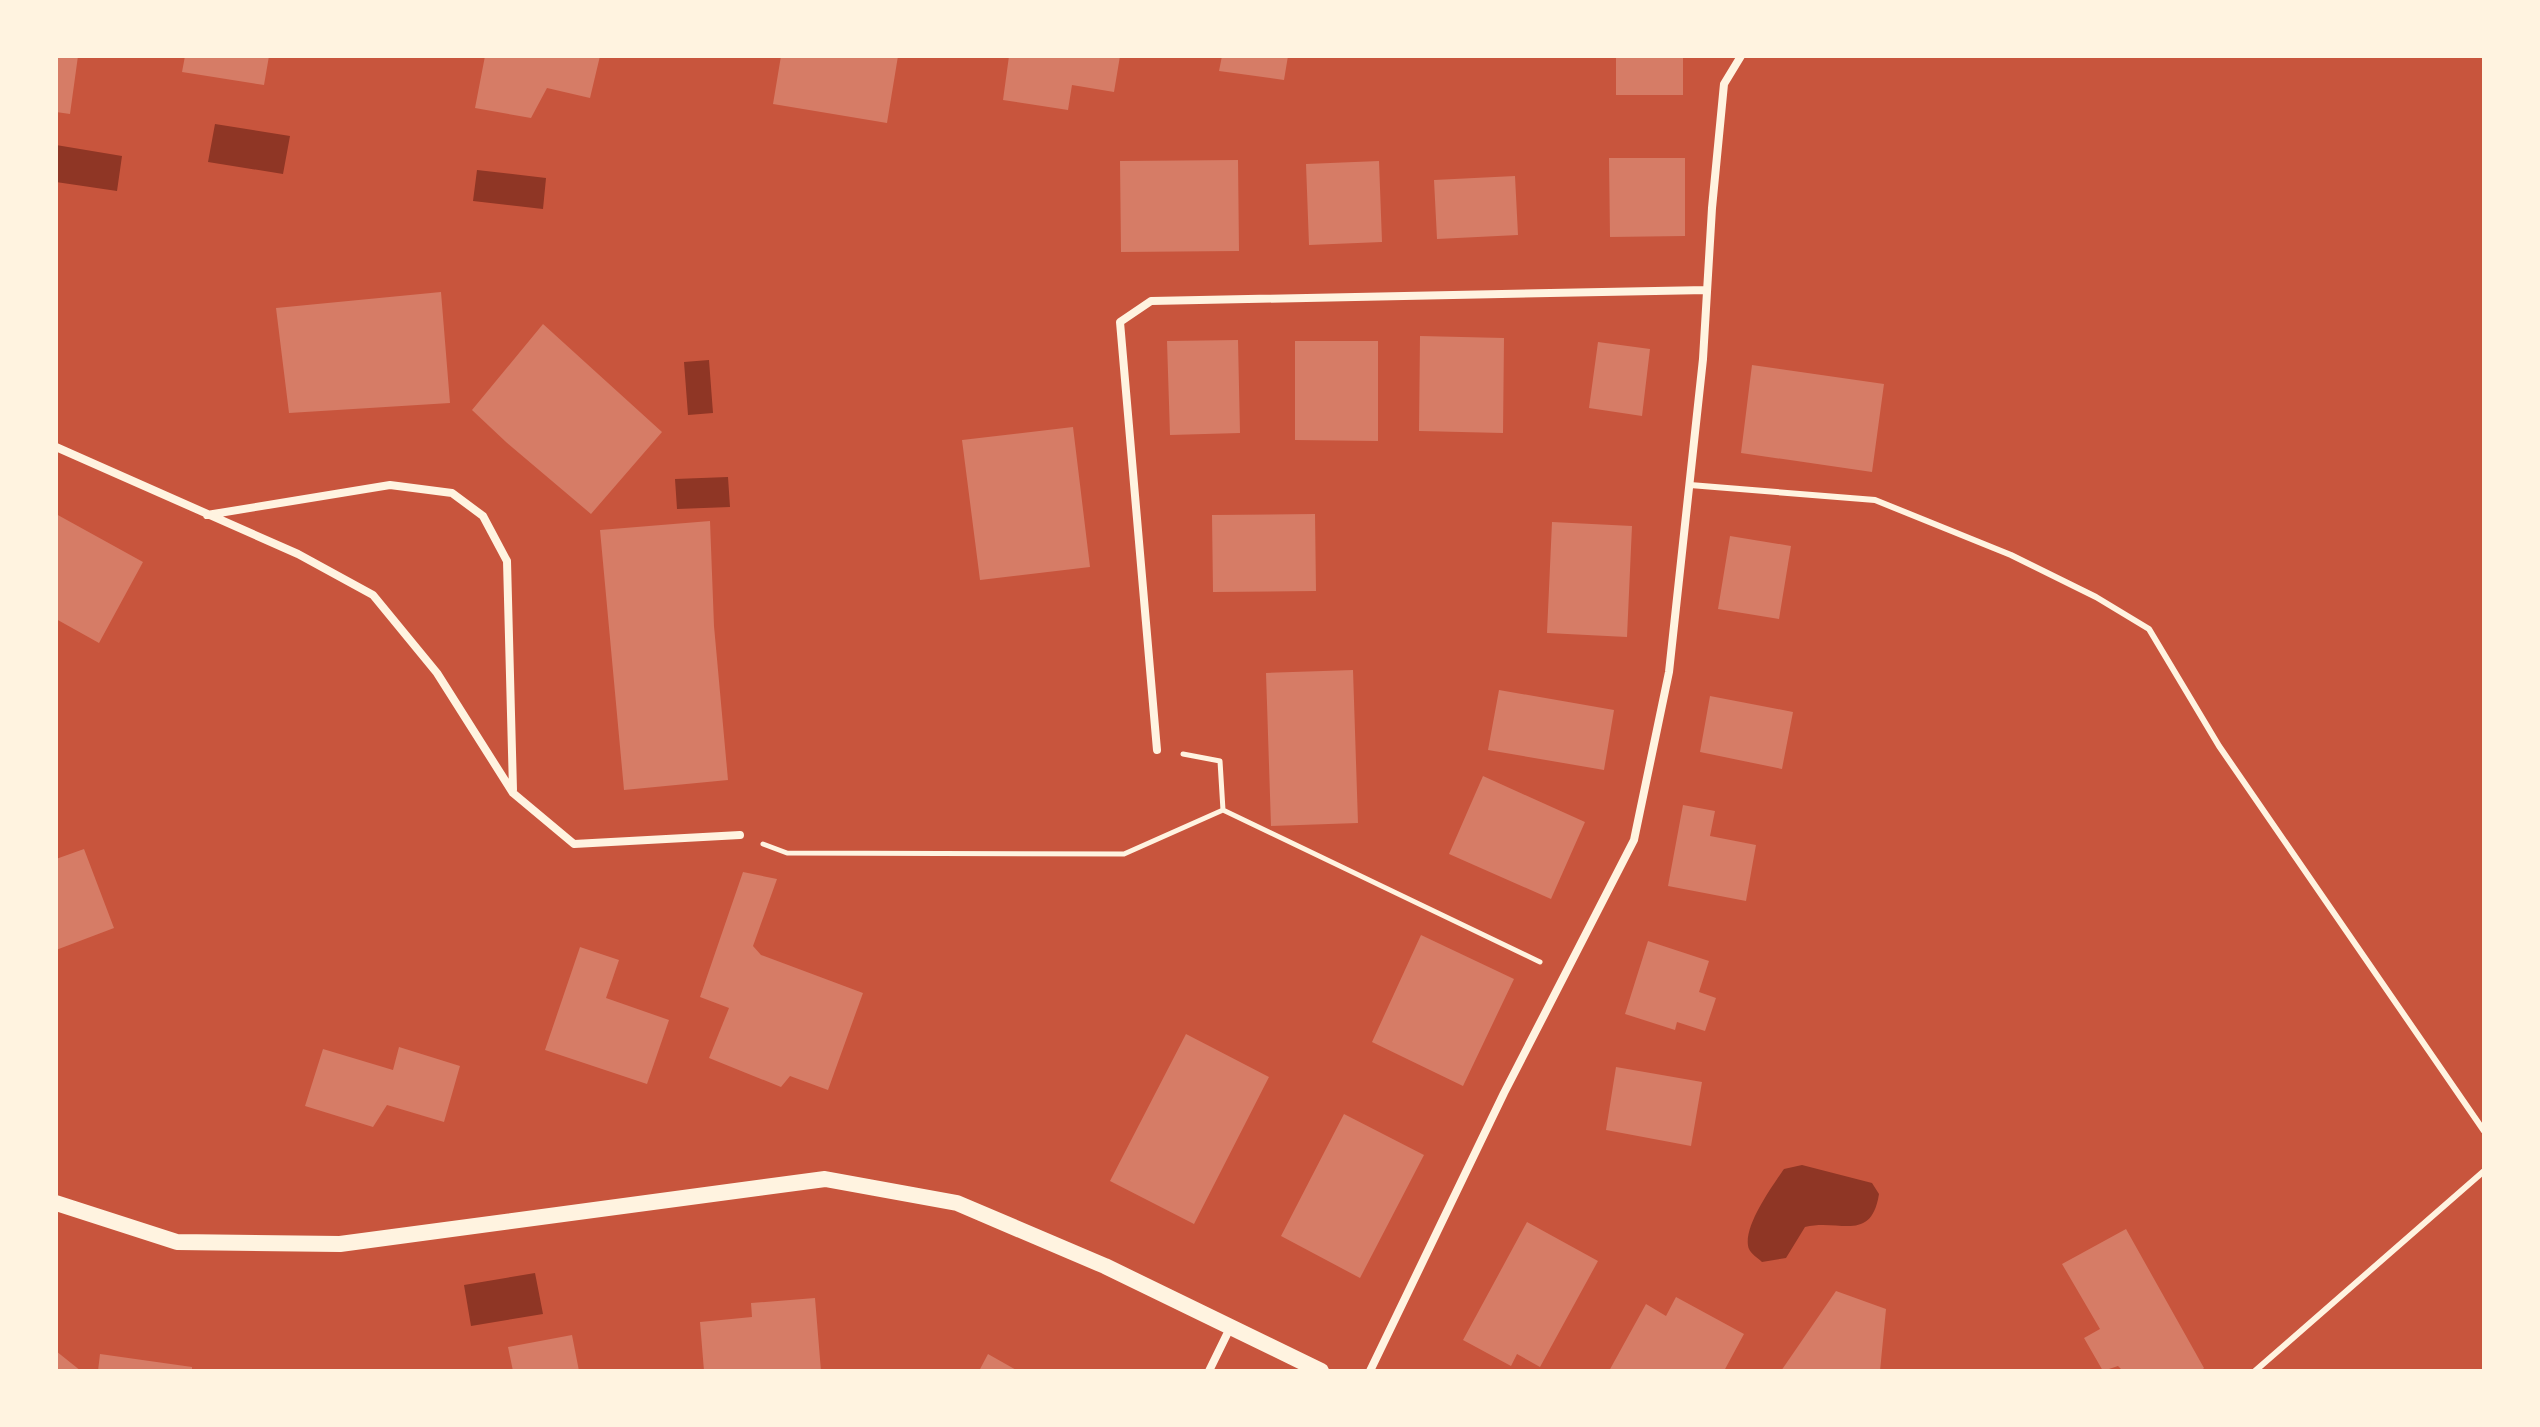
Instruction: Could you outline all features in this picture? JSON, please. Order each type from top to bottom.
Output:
[{"type":"main road","points":[[56,1203],[177,1242],[340,1244],[825,1179],[957,1203],[1105,1266],[1321,1371]]},
{"type":"street","points":[[1370,1371],[1504,1093],[1634,840],[1669,672],[1703,359],[1724,84],[1741,56]]},
{"type":"street","points":[[1157,750],[1120,322],[1151,301],[1707,290]]},
{"type":"street","points":[[56,447],[298,554],[373,595],[437,673],[513,793],[574,844],[740,835]]},
{"type":"street","points":[[207,515],[390,485],[452,493],[483,516],[507,561],[513,793]]},
{"type":"street","points":[[1209,1371],[1230,1328]]},
{"type":"lane","points":[[1690,485],[1875,500],[2011,555],[2096,597],[2149,629],[2219,746],[2484,1131]]},
{"type":"lane","points":[[2255,1371],[2484,1171]]},
{"type":"path","points":[[1157,750],[1220,761],[1223,810]]},
{"type":"path","points":[[740,835],[787,853],[1124,854],[1223,810],[1565,974]]},
{"type":"shaded area","points":[[215,124],[290,136],[283,174],[208,162]]},
{"type":"shaded area","points":[[56,145],[122,156],[117,191],[56,182]]},
{"type":"shaded area","points":[[477,170],[546,178],[543,209],[473,201]]},
{"type":"shaded area","points":[[709,360],[713,413],[688,415],[684,362]]},
{"type":"shaded area","points":[[728,477],[730,507],[677,509],[675,479]]},
{"type":"shaded area","points":[[1802,1165],[1872,1183],[1879,1194],[1875,1209],[1869,1219],[1861,1224],[1805,1227],[1786,1258],[1762,1262],[1749,1249],[1748,1240],[1754,1219],[1784,1169]]},
{"type":"shaded area","points":[[535,1273],[543,1314],[471,1326],[464,1285]]},
{"type":"building","points":[[56,56],[78,56],[70,114],[56,112]]},
{"type":"building","points":[[185,56],[269,56],[264,85],[182,72]]},
{"type":"building","points":[[485,56],[600,56],[590,98],[547,88],[531,118],[475,108]]},
{"type":"building","points":[[781,56],[898,56],[887,123],[773,104]]},
{"type":"building","points":[[1009,56],[1120,56],[1114,92],[1072,85],[1068,110],[1003,100]]},
{"type":"building","points":[[1222,56],[1288,56],[1284,80],[1219,71]]},
{"type":"building","points":[[1616,56],[1683,56],[1683,95],[1616,95]]},
{"type":"building","points":[[1609,158],[1685,158],[1685,236],[1610,237]]},
{"type":"building","points":[[1238,160],[1239,251],[1121,252],[1120,161]]},
{"type":"building","points":[[1379,161],[1382,242],[1309,245],[1306,164]]},
{"type":"building","points":[[1515,176],[1518,235],[1437,239],[1434,180]]},
{"type":"building","points":[[441,292],[450,403],[289,413],[276,308]]},
{"type":"building","points":[[543,324],[662,432],[591,514],[472,410]]},
{"type":"building","points":[[1420,336],[1504,338],[1503,433],[1419,431]]},
{"type":"building","points":[[1238,340],[1240,433],[1170,435],[1167,341]]},
{"type":"building","points":[[1295,341],[1378,341],[1378,441],[1295,440]]},
{"type":"building","points":[[1598,342],[1650,349],[1642,416],[1589,408]]},
{"type":"building","points":[[1752,365],[1884,384],[1872,472],[1741,453]]},
{"type":"building","points":[[1073,427],[1090,567],[980,580],[962,440]]},
{"type":"building","points":[[56,514],[143,562],[99,643],[56,619]]},
{"type":"building","points":[[1315,514],[1316,591],[1213,592],[1212,515]]},
{"type":"building","points":[[710,521],[714,626],[728,780],[624,790],[600,530]]},
{"type":"building","points":[[1552,522],[1632,526],[1627,637],[1547,633]]},
{"type":"building","points":[[1730,536],[1791,546],[1779,619],[1718,609]]},
{"type":"building","points":[[1353,670],[1358,823],[1271,826],[1266,673]]},
{"type":"building","points":[[1499,690],[1614,710],[1604,770],[1488,750]]},
{"type":"building","points":[[1710,696],[1793,712],[1782,769],[1700,752]]},
{"type":"building","points":[[1483,776],[1585,822],[1551,899],[1449,854]]},
{"type":"building","points":[[1683,805],[1715,811],[1710,836],[1756,845],[1746,901],[1668,886]]},
{"type":"building","points":[[84,849],[114,928],[56,950],[56,859]]},
{"type":"building","points":[[743,872],[777,879],[753,946],[761,955],[863,993],[828,1090],[790,1076],[781,1087],[709,1058],[729,1008],[700,997]]},
{"type":"building","points":[[1421,935],[1514,979],[1463,1086],[1372,1042]]},
{"type":"building","points":[[1648,941],[1709,961],[1699,992],[1716,998],[1705,1031],[1677,1022],[1675,1030],[1625,1014]]},
{"type":"building","points":[[580,947],[619,960],[606,998],[669,1020],[647,1084],[545,1050]]},
{"type":"building","points":[[1186,1034],[1269,1077],[1194,1224],[1110,1181]]},
{"type":"building","points":[[399,1047],[460,1066],[444,1122],[387,1105],[373,1127],[305,1106],[323,1049],[393,1070]]},
{"type":"building","points":[[1616,1067],[1702,1082],[1691,1146],[1606,1130]]},
{"type":"building","points":[[1344,1114],[1424,1155],[1360,1278],[1281,1236]]},
{"type":"building","points":[[1527,1222],[1598,1261],[1540,1367],[1517,1354],[1511,1366],[1463,1340]]},
{"type":"building","points":[[2126,1229],[2204,1368],[2201,1371],[2123,1371],[2118,1366],[2103,1371],[2084,1338],[2100,1329],[2062,1264]]},
{"type":"building","points":[[1836,1291],[1886,1309],[1880,1371],[1781,1371]]},
{"type":"building","points":[[1676,1297],[1744,1334],[1724,1371],[1609,1371],[1646,1304],[1666,1316]]},
{"type":"building","points":[[815,1298],[821,1371],[704,1371],[700,1322],[752,1317],[751,1303]]},
{"type":"building","points":[[572,1335],[579,1371],[513,1371],[508,1347]]},
{"type":"building","points":[[56,1351],[81,1371],[56,1371]]},
{"type":"building","points":[[100,1354],[192,1367],[192,1371],[98,1371]]},
{"type":"building","points":[[988,1354],[1018,1371],[979,1371]]}]
